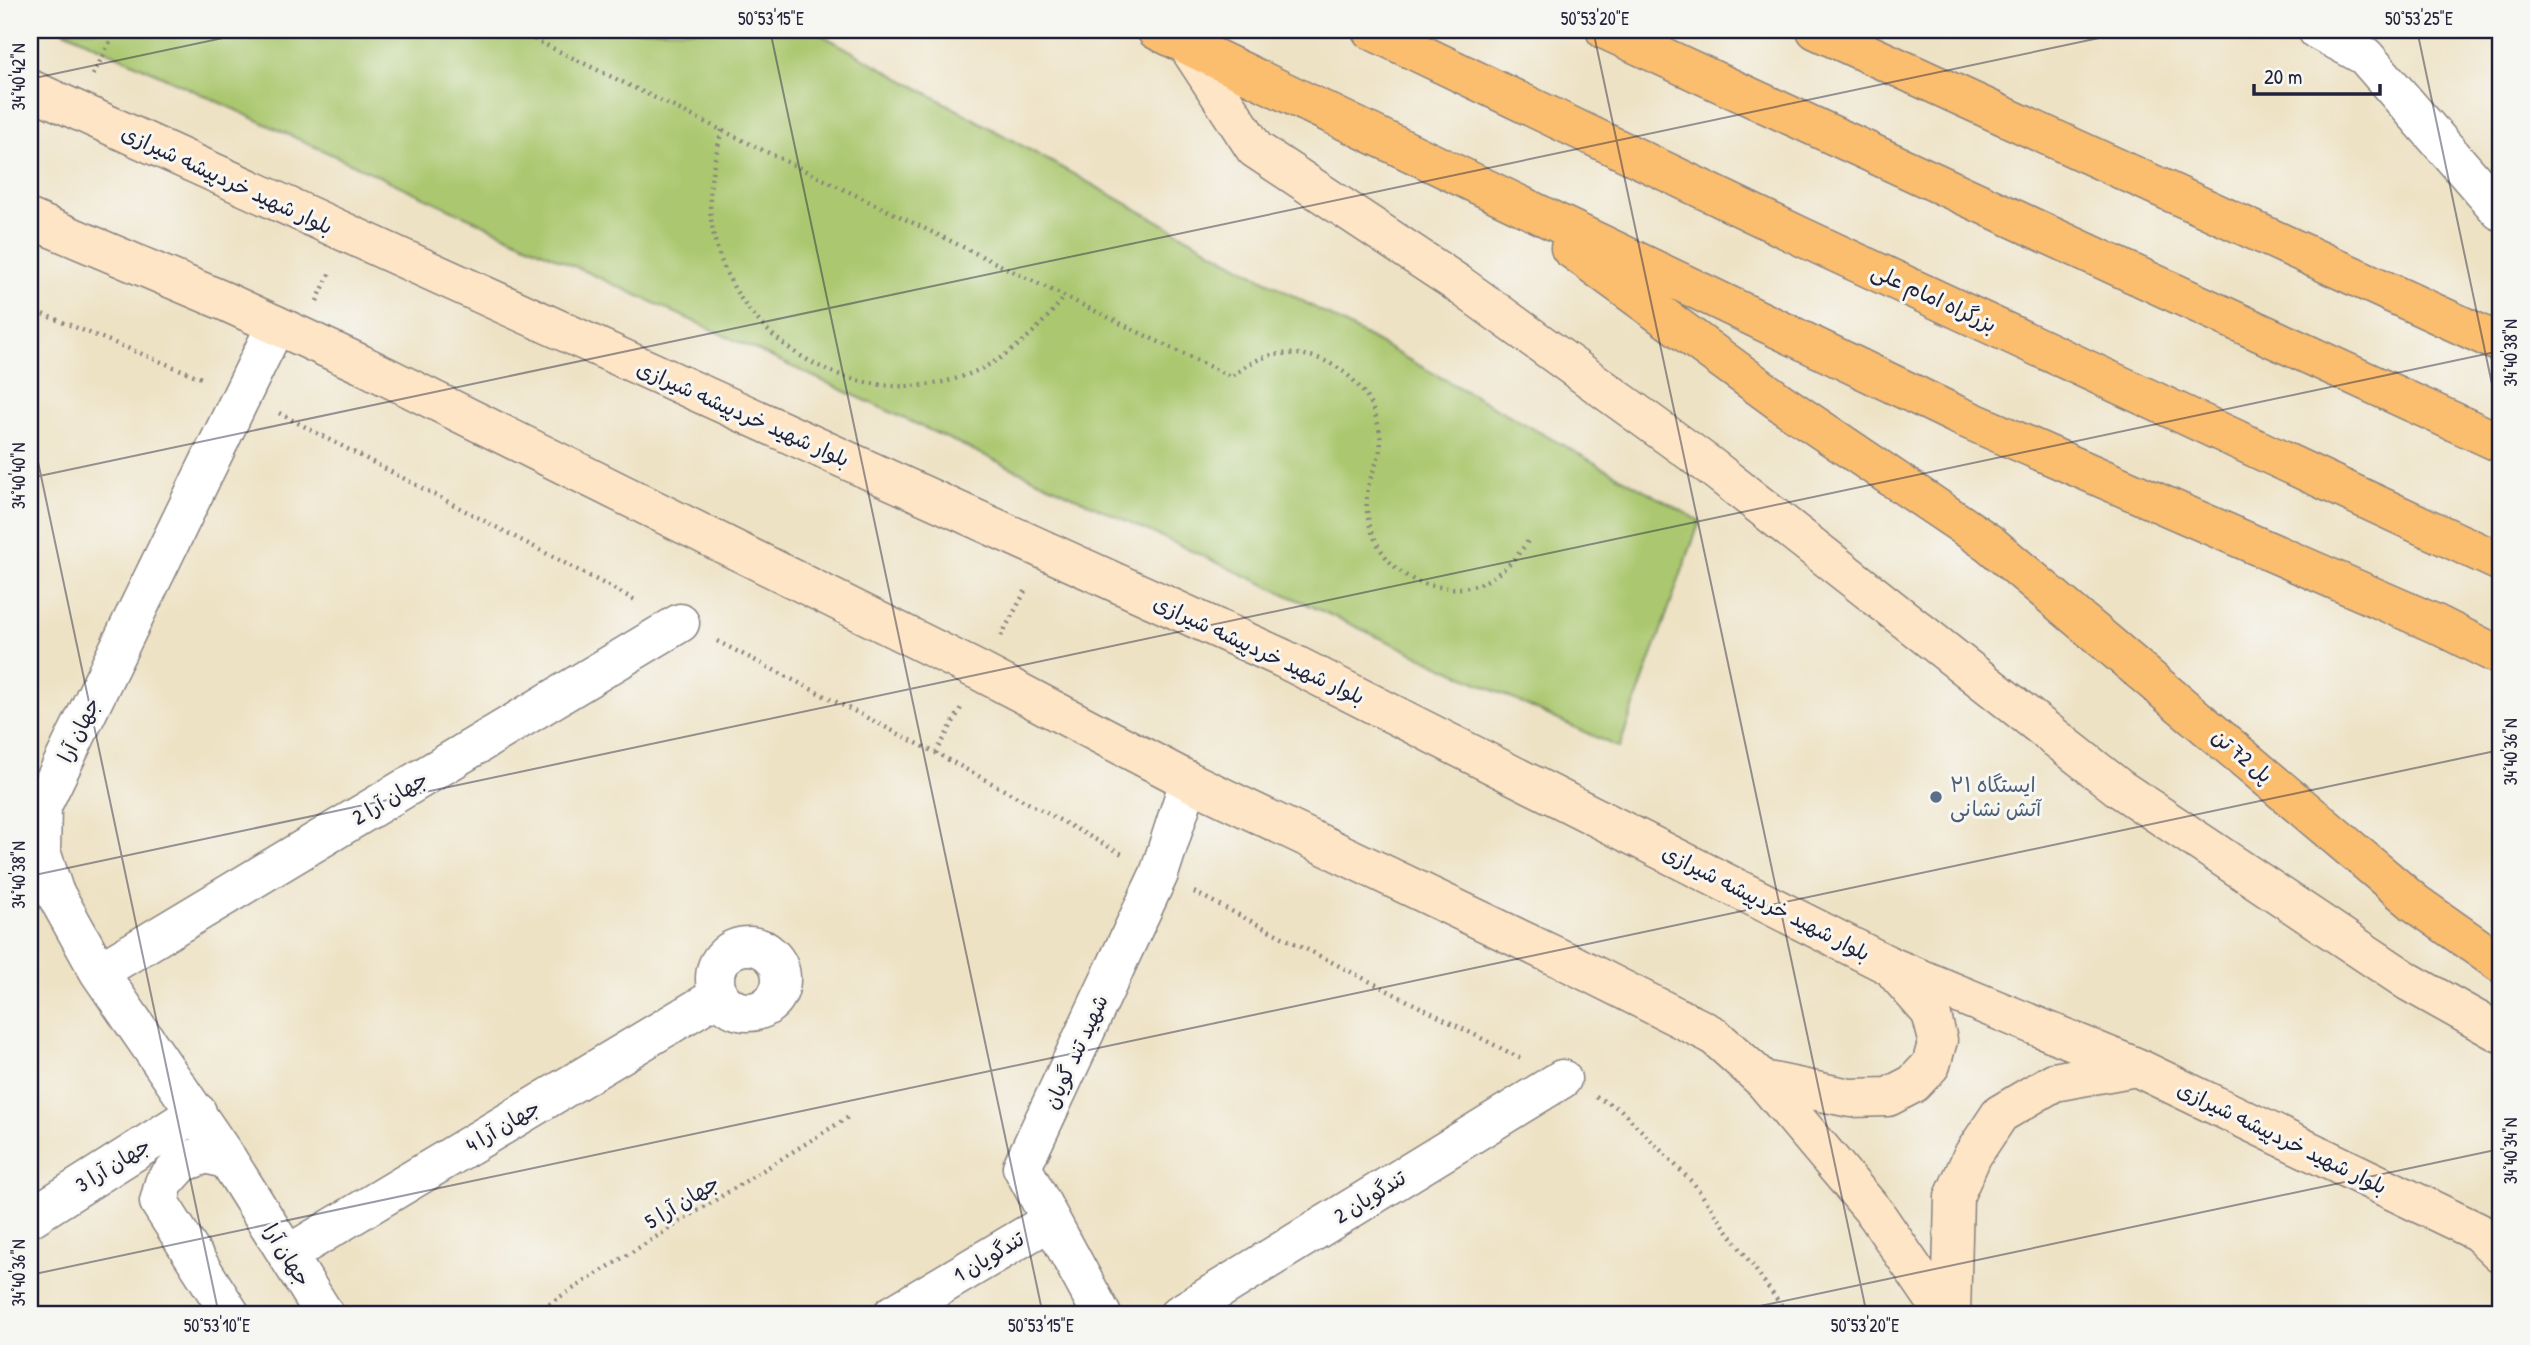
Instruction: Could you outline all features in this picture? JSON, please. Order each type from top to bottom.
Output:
[{"type":"highway","name":"بزرگراه امام علی","points":[[1371,30],[1800,236],[2500,562]]},
{"type":"highway","points":[[1605,30],[2500,443]]},
{"type":"highway","points":[[1816,30],[2500,343]]},
{"type":"highway","points":[[1172,37],[1955,414],[2435,624],[2500,656]]},
{"type":"highway","name":"پل 72 تن","points":[[1494,193],[1780,402],[1989,543],[2415,903],[2500,963]]},
{"type":"street","points":[[2317,30],[2365,56],[2500,211]]},
{"type":"street","points":[[1172,37],[1255,149],[1457,283],[1710,466],[2119,788],[2409,982],[2500,1033]]},
{"type":"street","name":"بلوار شهید خردپیشه شیرازی","points":[[30,89],[1282,659],[1890,966],[2136,1067],[2493,1240]]},
{"type":"street","points":[[30,219],[288,330],[981,672],[1189,781],[1570,963],[1713,1035],[1763,1080],[1876,1214],[1945,1315]]},
{"type":"street","name":"جهان آرا","points":[[288,330],[243,395],[42,806],[35,854],[99,972],[197,1112],[324,1315]]},
{"type":"street","name":"جهان آرا 2","points":[[99,972],[680,623]]},
{"type":"street","name":"شهید تند گویان","points":[[1102,1315],[1022,1167],[1159,874],[1189,781]]},
{"type":"street","points":[[1763,1080],[1850,1098],[1888,1097],[1913,1084],[1931,1065],[1938,1040],[1931,1013],[1890,966]]},
{"type":"street","name":"جهان آرا 4","points":[[287,1255],[718,996]]},
{"type":"street","points":[[1951,1315],[1954,1197],[1972,1156],[2000,1114],[2054,1082],[2136,1067]]},
{"type":"street","name":"تندگویان 2","points":[[1178,1315],[1562,1079]]},
{"type":"street","name":"جهان آرا 3","points":[[30,1218],[197,1112]]},
{"type":"street","points":[[159,1202],[164,1183],[182,1163],[206,1154],[228,1160]]},
{"type":"street","points":[[125,1158],[159,1202],[231,1315]]},
{"type":"street","name":"تندگویان 1","points":[[892,1315],[1050,1221]]},
{"type":"path","points":[[515,30],[1231,377],[1250,363],[1272,356],[1295,354],[1318,357],[1339,367],[1356,381],[1368,397],[1377,417],[1381,438],[1379,459],[1370,481],[1366,504],[1370,527],[1379,549],[1413,580],[1434,587],[1457,588],[1479,584],[1499,574],[1516,559],[1528,541]]},
{"type":"path","points":[[722,130],[713,162],[710,194],[713,227],[721,258],[734,288],[752,315],[775,338],[801,358],[831,373],[863,382],[896,386],[929,385],[961,377],[992,363],[1020,345],[1044,323],[1065,296]]},
{"type":"path","points":[[288,330],[348,235]]},
{"type":"path","points":[[30,309],[243,395],[936,753],[1159,874],[1620,1109],[1694,1184],[1788,1315]]},
{"type":"path","name":"جهان آرا 5","points":[[531,1315],[850,1116]]},
{"type":"green space","points":[[62,30],[813,30],[1700,521],[1619,748]]},
{"type":"place","name":"ایستگاه ۲۱ آتش نشانی","points":[[1936,797]]}]
